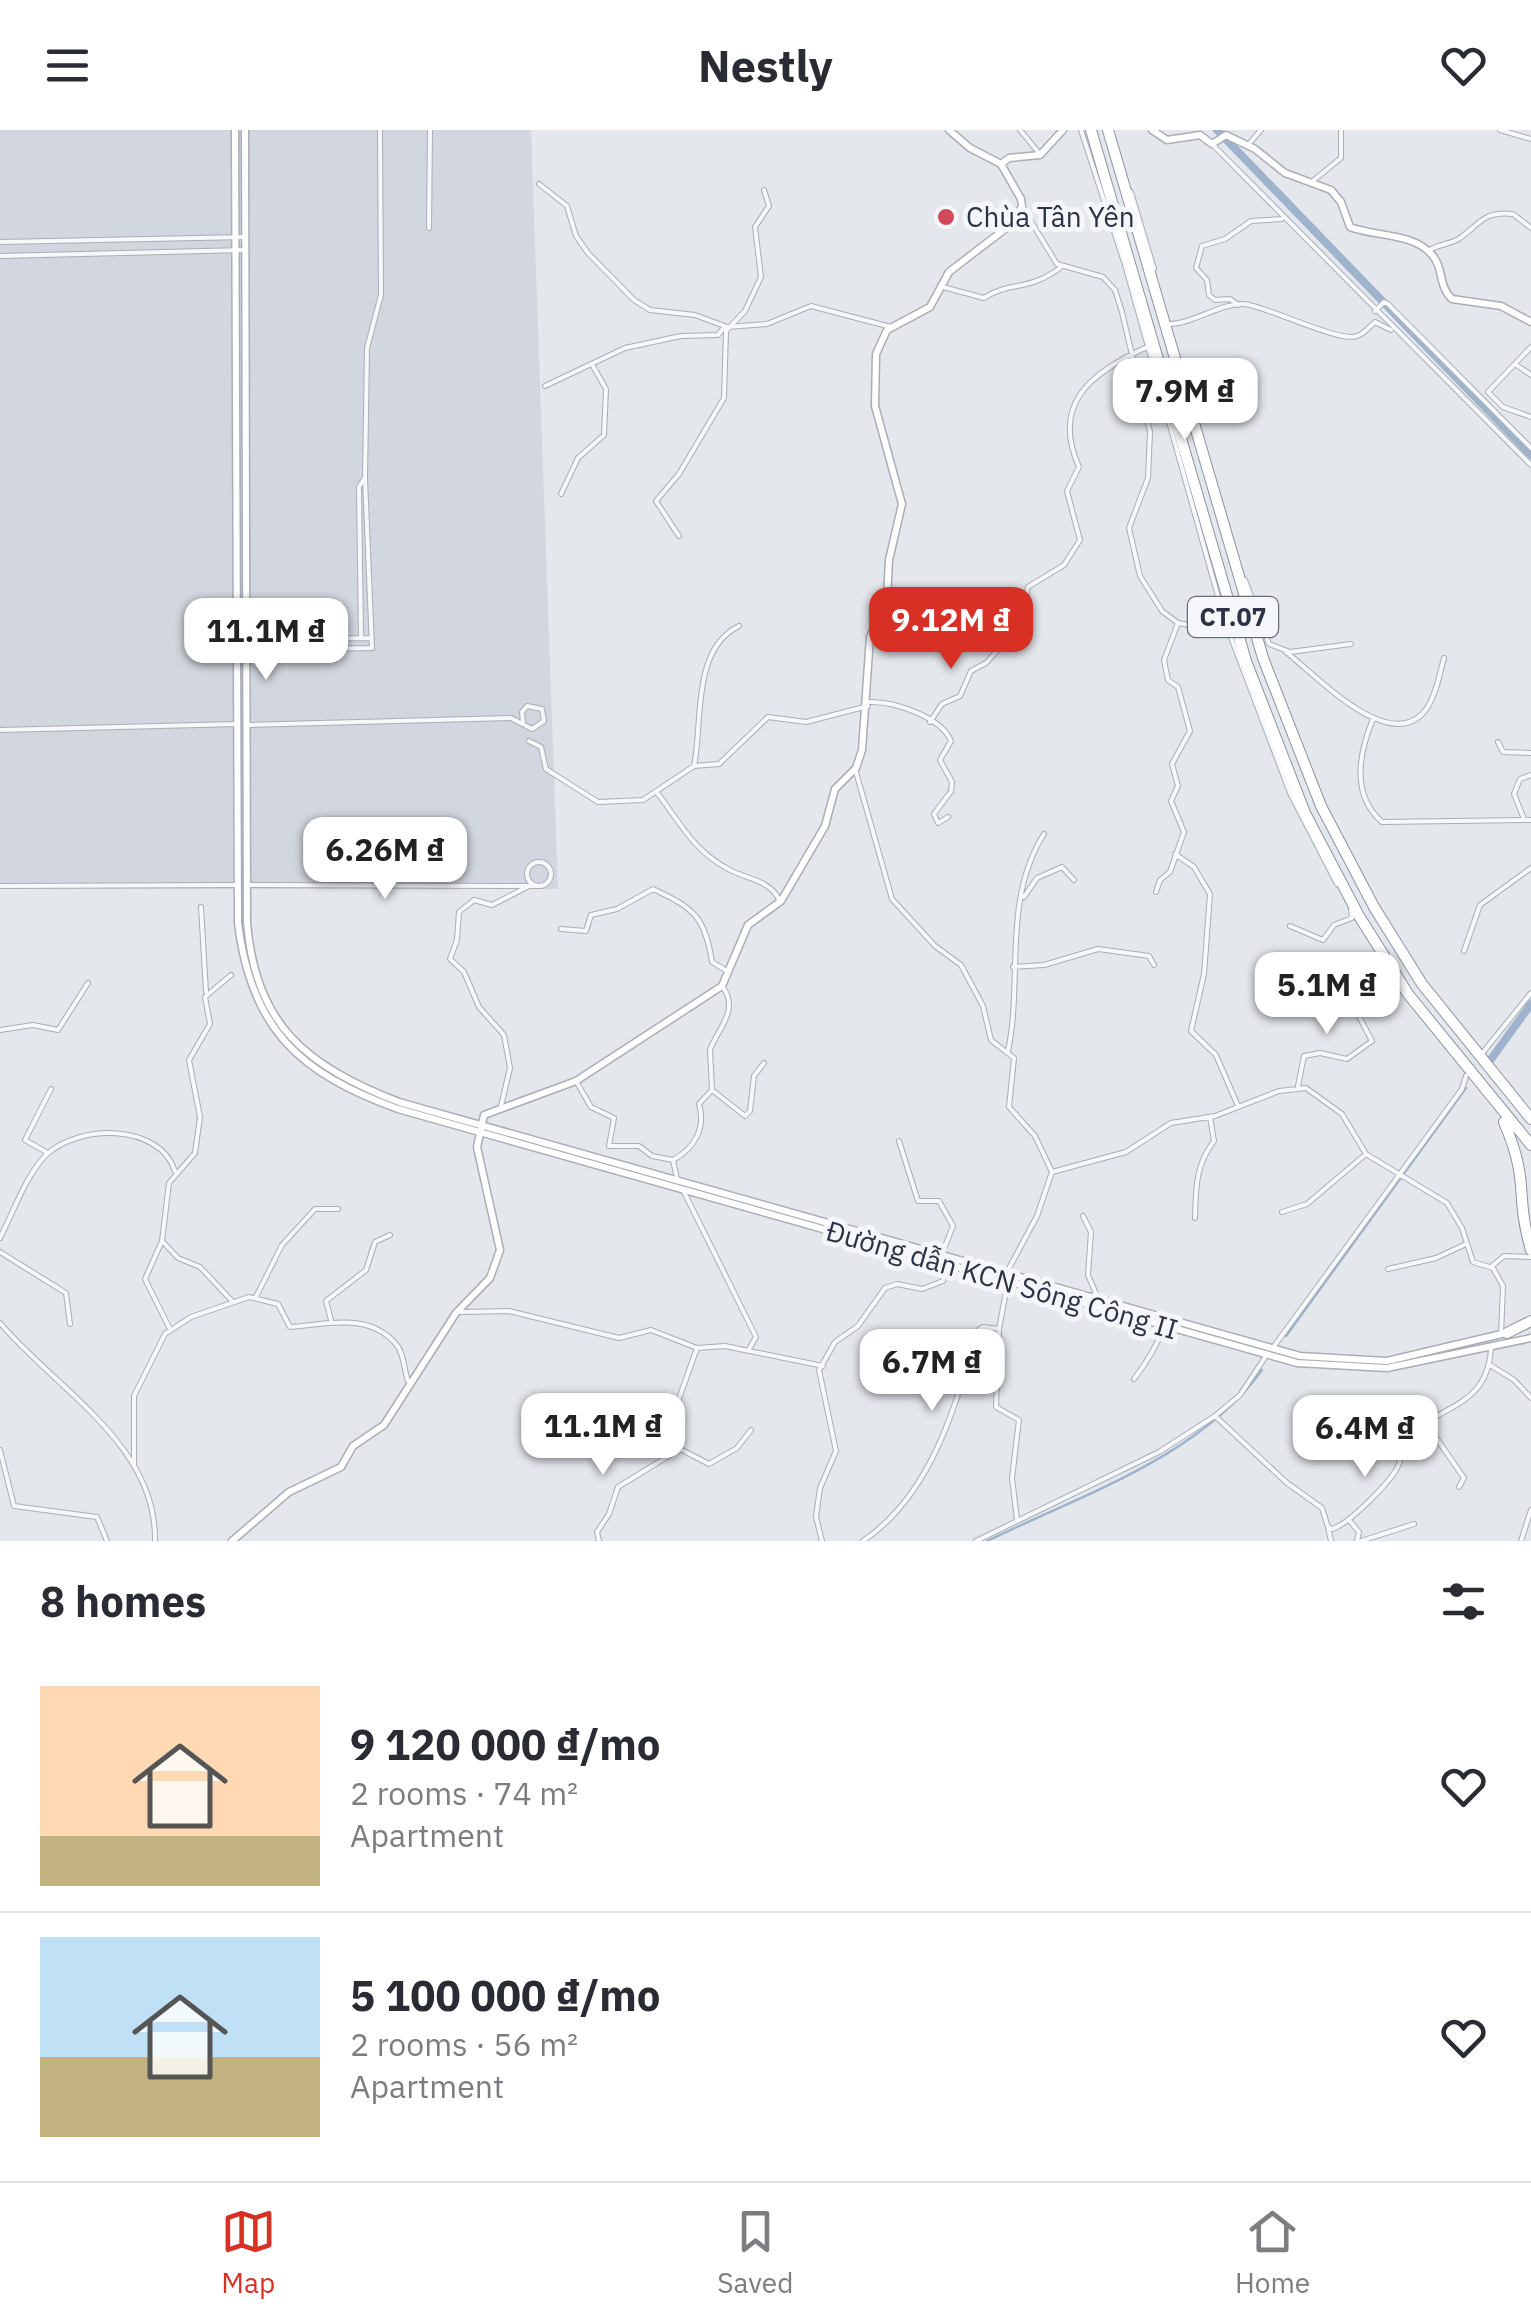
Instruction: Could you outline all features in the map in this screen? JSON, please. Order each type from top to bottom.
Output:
[{"type":"highway","name":"CT.07","points":[[1090,130],[1271,732],[1305,813],[1359,916],[1408,994],[1464,1071],[1531,1145]]},
{"type":"highway","name":"CT.07","points":[[1110,130],[1263,658],[1288,726],[1355,873],[1422,984],[1531,1116]]},
{"type":"highway","points":[[1464,1071],[1527,1162],[1531,1184],[1525,1226],[1531,1253]]},
{"type":"highway","points":[[1504,1334],[1531,1324]]},
{"type":"street","points":[[235,130],[238,724],[243,885],[254,970],[285,1036],[312,1069],[335,1084],[398,1109],[480,1127]]},
{"type":"street","points":[[243,885],[248,725],[245,130]]},
{"type":"street","points":[[248,650],[372,648],[365,478],[367,348],[381,295],[380,130]]},
{"type":"street","points":[[429,228],[430,130]]},
{"type":"street","points":[[949,130],[970,148],[1001,164],[1022,207],[1061,267]]},
{"type":"street","points":[[1020,130],[1040,154]]},
{"type":"street","points":[[1001,164],[1009,158],[1040,154],[1064,130]]},
{"type":"street","points":[[1081,130],[1225,621],[1297,809],[1352,911],[1352,918],[1334,925],[1323,940],[1290,926]]},
{"type":"street","points":[[1110,130],[1257,627],[1266,642],[1286,652],[1319,683],[1373,720],[1402,722],[1420,716],[1433,698],[1444,658]]},
{"type":"street","points":[[1152,130],[1172,141],[1203,133],[1374,311],[1531,465]]},
{"type":"street","points":[[1248,145],[1261,130]]},
{"type":"street","points":[[1314,180],[1341,158],[1341,130]]},
{"type":"street","points":[[1500,130],[1531,139]]},
{"type":"street","points":[[1214,143],[1224,133],[1248,145],[1286,174],[1314,180],[1338,197],[1350,227],[1386,233],[1428,251],[1452,299],[1501,306],[1531,322]]},
{"type":"street","points":[[539,184],[565,203],[578,241],[638,304],[726,327],[767,324],[811,306],[891,327]]},
{"type":"street","points":[[545,386],[626,348],[687,335],[718,334],[745,311],[760,277],[755,226],[769,206],[764,190]]},
{"type":"street","points":[[232,1541],[289,1492],[340,1467],[354,1446],[389,1418],[408,1381],[456,1313],[490,1278],[500,1253],[478,1156],[484,1115],[576,1081],[722,986],[748,925],[780,901],[825,826],[834,790],[853,771],[862,750],[870,637],[887,599],[888,560],[902,500],[875,406],[876,354],[891,327],[930,308],[948,273],[1005,229],[1022,207]]},
{"type":"street","points":[[1428,251],[1462,237],[1472,224],[1491,215],[1513,214],[1531,228]]},
{"type":"street","points":[[1284,218],[1251,221],[1225,239],[1202,246],[1196,268],[1207,280],[1209,295],[1214,300],[1230,298],[1238,305],[1316,325],[1343,338],[1360,335],[1375,322],[1395,331]]},
{"type":"street","points":[[0,242],[246,237]]},
{"type":"street","points":[[0,256],[246,250]]},
{"type":"street","points":[[943,287],[984,298],[996,290],[1037,284],[1061,267],[1090,270],[1110,284],[1122,312],[1129,355],[1148,422],[1148,478],[1130,521],[1130,547],[1140,576],[1159,607],[1178,624],[1200,627],[1225,621]]},
{"type":"street","points":[[1374,311],[1383,302],[1531,448]]},
{"type":"street","points":[[1168,324],[1190,324],[1238,305]]},
{"type":"street","points":[[678,536],[656,501],[679,474],[724,398],[726,327]]},
{"type":"street","points":[[887,599],[902,620],[922,624],[947,618],[968,632],[1015,643],[1028,587],[1064,564],[1080,540],[1067,491],[1079,468],[1069,430],[1072,404],[1102,371],[1147,346]]},
{"type":"street","points":[[1531,347],[1488,395],[1503,408],[1531,418]]},
{"type":"street","points":[[1515,364],[1531,375]]},
{"type":"street","points":[[561,494],[578,458],[604,435],[606,389],[593,366]]},
{"type":"street","points":[[360,638],[358,487],[365,478]]},
{"type":"street","points":[[1156,892],[1184,832],[1171,801],[1178,786],[1172,764],[1190,731],[1178,687],[1168,680],[1164,665],[1178,624]]},
{"type":"street","points":[[694,766],[701,730],[700,695],[711,658],[721,640],[739,626]]},
{"type":"street","points":[[248,639],[371,638]]},
{"type":"street","points":[[930,722],[942,704],[960,696],[971,671],[986,663],[1004,643]]},
{"type":"street","points":[[1286,652],[1350,644]]},
{"type":"street","points":[[529,741],[542,747],[546,769],[598,802],[658,794],[694,766],[718,764],[768,717],[806,722],[868,704],[895,704],[951,737],[940,760],[952,782],[950,793],[934,814],[938,823],[948,817]]},
{"type":"street","points":[[248,725],[511,718],[536,728],[545,717],[536,705],[511,718]]},
{"type":"street","points":[[522,712],[523,723]]},
{"type":"street","points":[[1373,720],[1359,763],[1368,806],[1382,822],[1484,824],[1531,820]]},
{"type":"street","points":[[0,730],[238,724]]},
{"type":"street","points":[[1498,742],[1503,752],[1531,753]]},
{"type":"street","points":[[853,771],[892,899],[935,946],[961,965],[985,1010],[991,1040],[1015,1061],[1010,1107],[1035,1136],[1052,1172],[1037,1216],[1008,1276],[999,1329],[996,1407],[1019,1420],[1012,1478],[1018,1521]]},
{"type":"street","points":[[1524,819],[1514,794],[1520,779],[1531,775]]},
{"type":"street","points":[[658,794],[690,843],[725,868],[770,885],[780,901]]},
{"type":"street","points":[[1008,1051],[1012,968],[1021,901],[1031,859],[1044,834]]},
{"type":"street","points":[[1175,854],[1194,866],[1210,894],[1204,974],[1191,1030],[1218,1058],[1239,1108]]},
{"type":"street","points":[[526,886],[534,862],[546,864],[552,874],[542,886]]},
{"type":"street","points":[[1021,901],[1034,880],[1064,866],[1074,880]]},
{"type":"street","points":[[1464,951],[1480,906],[1531,868]]},
{"type":"street","points":[[527,875],[530,882],[542,886]]},
{"type":"street","points":[[0,886],[542,886]]},
{"type":"street","points":[[501,1106],[510,1068],[504,1035],[479,1006],[464,972],[450,959],[457,940],[458,912],[474,900],[492,905],[526,886]]},
{"type":"street","points":[[561,929],[586,931],[591,914],[616,908],[654,890],[688,906],[710,939],[712,962],[728,972]]},
{"type":"street","points":[[170,1330],[146,1279],[162,1241],[166,1191],[175,1171],[195,1154],[200,1117],[189,1060],[210,1024],[201,907]]},
{"type":"street","points":[[1012,968],[1044,965],[1098,948],[1145,955],[1155,960],[1154,965]]},
{"type":"street","points":[[206,995],[231,975]]},
{"type":"street","points":[[1298,1087],[1304,1056],[1324,1054],[1347,1059],[1372,1040],[1352,1005],[1356,988],[1352,980]]},
{"type":"street","points":[[0,1030],[32,1025],[58,1030],[88,984]]},
{"type":"street","points":[[673,1160],[695,1142],[702,1122],[699,1104],[712,1090],[710,1050],[726,1020],[728,994],[722,986]]},
{"type":"street","points":[[1480,1056],[1531,993]]},
{"type":"street","points":[[712,1090],[744,1116],[750,1112],[754,1076],[764,1063]]},
{"type":"street","points":[[976,1541],[1159,1452],[1217,1419],[1240,1394],[1462,1089],[1464,1071]]},
{"type":"street","points":[[576,1081],[597,1112],[614,1118],[609,1146],[641,1146],[652,1156],[673,1160]]},
{"type":"street","points":[[1052,1172],[1126,1152],[1171,1123],[1210,1117],[1298,1087],[1316,1092],[1342,1114],[1366,1154],[1401,1172],[1447,1204],[1462,1228],[1473,1262],[1491,1267],[1503,1286],[1504,1334]]},
{"type":"street","points":[[48,1153],[26,1140],[51,1089]]},
{"type":"street","points":[[1195,1218],[1196,1179],[1214,1140],[1210,1117]]},
{"type":"street","name":"Đường dẫn KCN Sông Công II","points":[[480,1127],[677,1179],[947,1264],[1008,1276]]},
{"type":"street","name":"Đường dẫn KCN Sông Công II","points":[[480,1127],[682,1188],[942,1255],[1165,1325],[1323,1367],[1366,1366],[1492,1348],[1531,1338]]},
{"type":"street","points":[[0,1238],[48,1153],[90,1136],[112,1132],[164,1150],[175,1171]]},
{"type":"street","points":[[899,1140],[916,1198],[922,1204],[939,1201],[954,1226],[942,1255]]},
{"type":"street","points":[[1282,1212],[1307,1204],[1366,1154]]},
{"type":"street","points":[[673,1160],[677,1179]]},
{"type":"street","points":[[682,1188],[756,1337],[748,1351]]},
{"type":"street","points":[[256,1297],[282,1246],[315,1209],[338,1209]]},
{"type":"street","points":[[1083,1216],[1091,1232],[1087,1271],[1097,1298]]},
{"type":"street","points":[[331,1320],[326,1301],[366,1270],[375,1242],[390,1236]]},
{"type":"street","points":[[162,1241],[178,1258],[200,1268],[233,1302]]},
{"type":"street","points":[[1388,1269],[1436,1258],[1466,1244]]},
{"type":"street","points":[[0,1252],[66,1293],[70,1324]]},
{"type":"street","points":[[1491,1267],[1504,1256],[1531,1253]]},
{"type":"street","points":[[822,1541],[816,1514],[820,1488],[836,1451],[818,1374],[835,1342],[858,1326],[885,1288],[925,1288],[942,1281],[947,1264]]},
{"type":"street","points":[[134,1465],[134,1396],[170,1330],[190,1317],[233,1302],[256,1297],[280,1306],[290,1327],[331,1320],[356,1324],[394,1342],[408,1381]]},
{"type":"street","name":"Đường dẫn KCN Sông Công II","points":[[1078,1297],[1097,1298],[1269,1352]]},
{"type":"street","points":[[456,1313],[509,1311],[620,1338],[651,1330],[696,1348],[714,1345],[822,1366]]},
{"type":"street","points":[[0,1323],[122,1444],[155,1506],[156,1541]]},
{"type":"street","points":[[1134,1380],[1156,1351],[1165,1325]]},
{"type":"street","points":[[863,1541],[874,1534],[923,1478],[958,1398],[976,1332],[983,1327],[999,1329]]},
{"type":"street","name":"Đường dẫn KCN Sông Công II","points":[[1366,1366],[1504,1334]]},
{"type":"street","points":[[680,1448],[676,1407],[696,1348]]},
{"type":"street","points":[[1328,1528],[1340,1527],[1349,1520],[1398,1468],[1409,1436],[1478,1389],[1490,1366],[1492,1348]]},
{"type":"street","points":[[1490,1366],[1531,1398]]},
{"type":"street","points":[[1217,1419],[1302,1496],[1322,1508],[1331,1541]]},
{"type":"street","points":[[1428,1425],[1431,1437],[1464,1478],[1459,1487]]},
{"type":"street","points":[[680,1448],[709,1464],[737,1448],[751,1430]]},
{"type":"street","points":[[598,1541],[597,1532],[609,1514],[618,1487],[680,1448]]},
{"type":"street","points":[[0,1450],[14,1506],[98,1516],[107,1541]]},
{"type":"street","points":[[1522,1541],[1531,1510]]},
{"type":"street","points":[[1349,1520],[1359,1532],[1359,1541],[1394,1526],[1414,1524]]},
{"type":"street","points":[[874,1534],[877,1541]]},
{"type":"shaded area","points":[[0,130],[531,130],[558,889],[0,889]]},
{"type":"waterway","points":[[1217,130],[1531,455]]},
{"type":"waterway","points":[[1489,1062],[1531,1004]]},
{"type":"waterway","points":[[1286,1336],[1466,1088]]},
{"type":"waterway","points":[[987,1541],[1099,1490],[1172,1450],[1206,1427],[1262,1370]]},
{"type":"place","name":"Chùa Tân Yên","points":[[946,217]]}]
